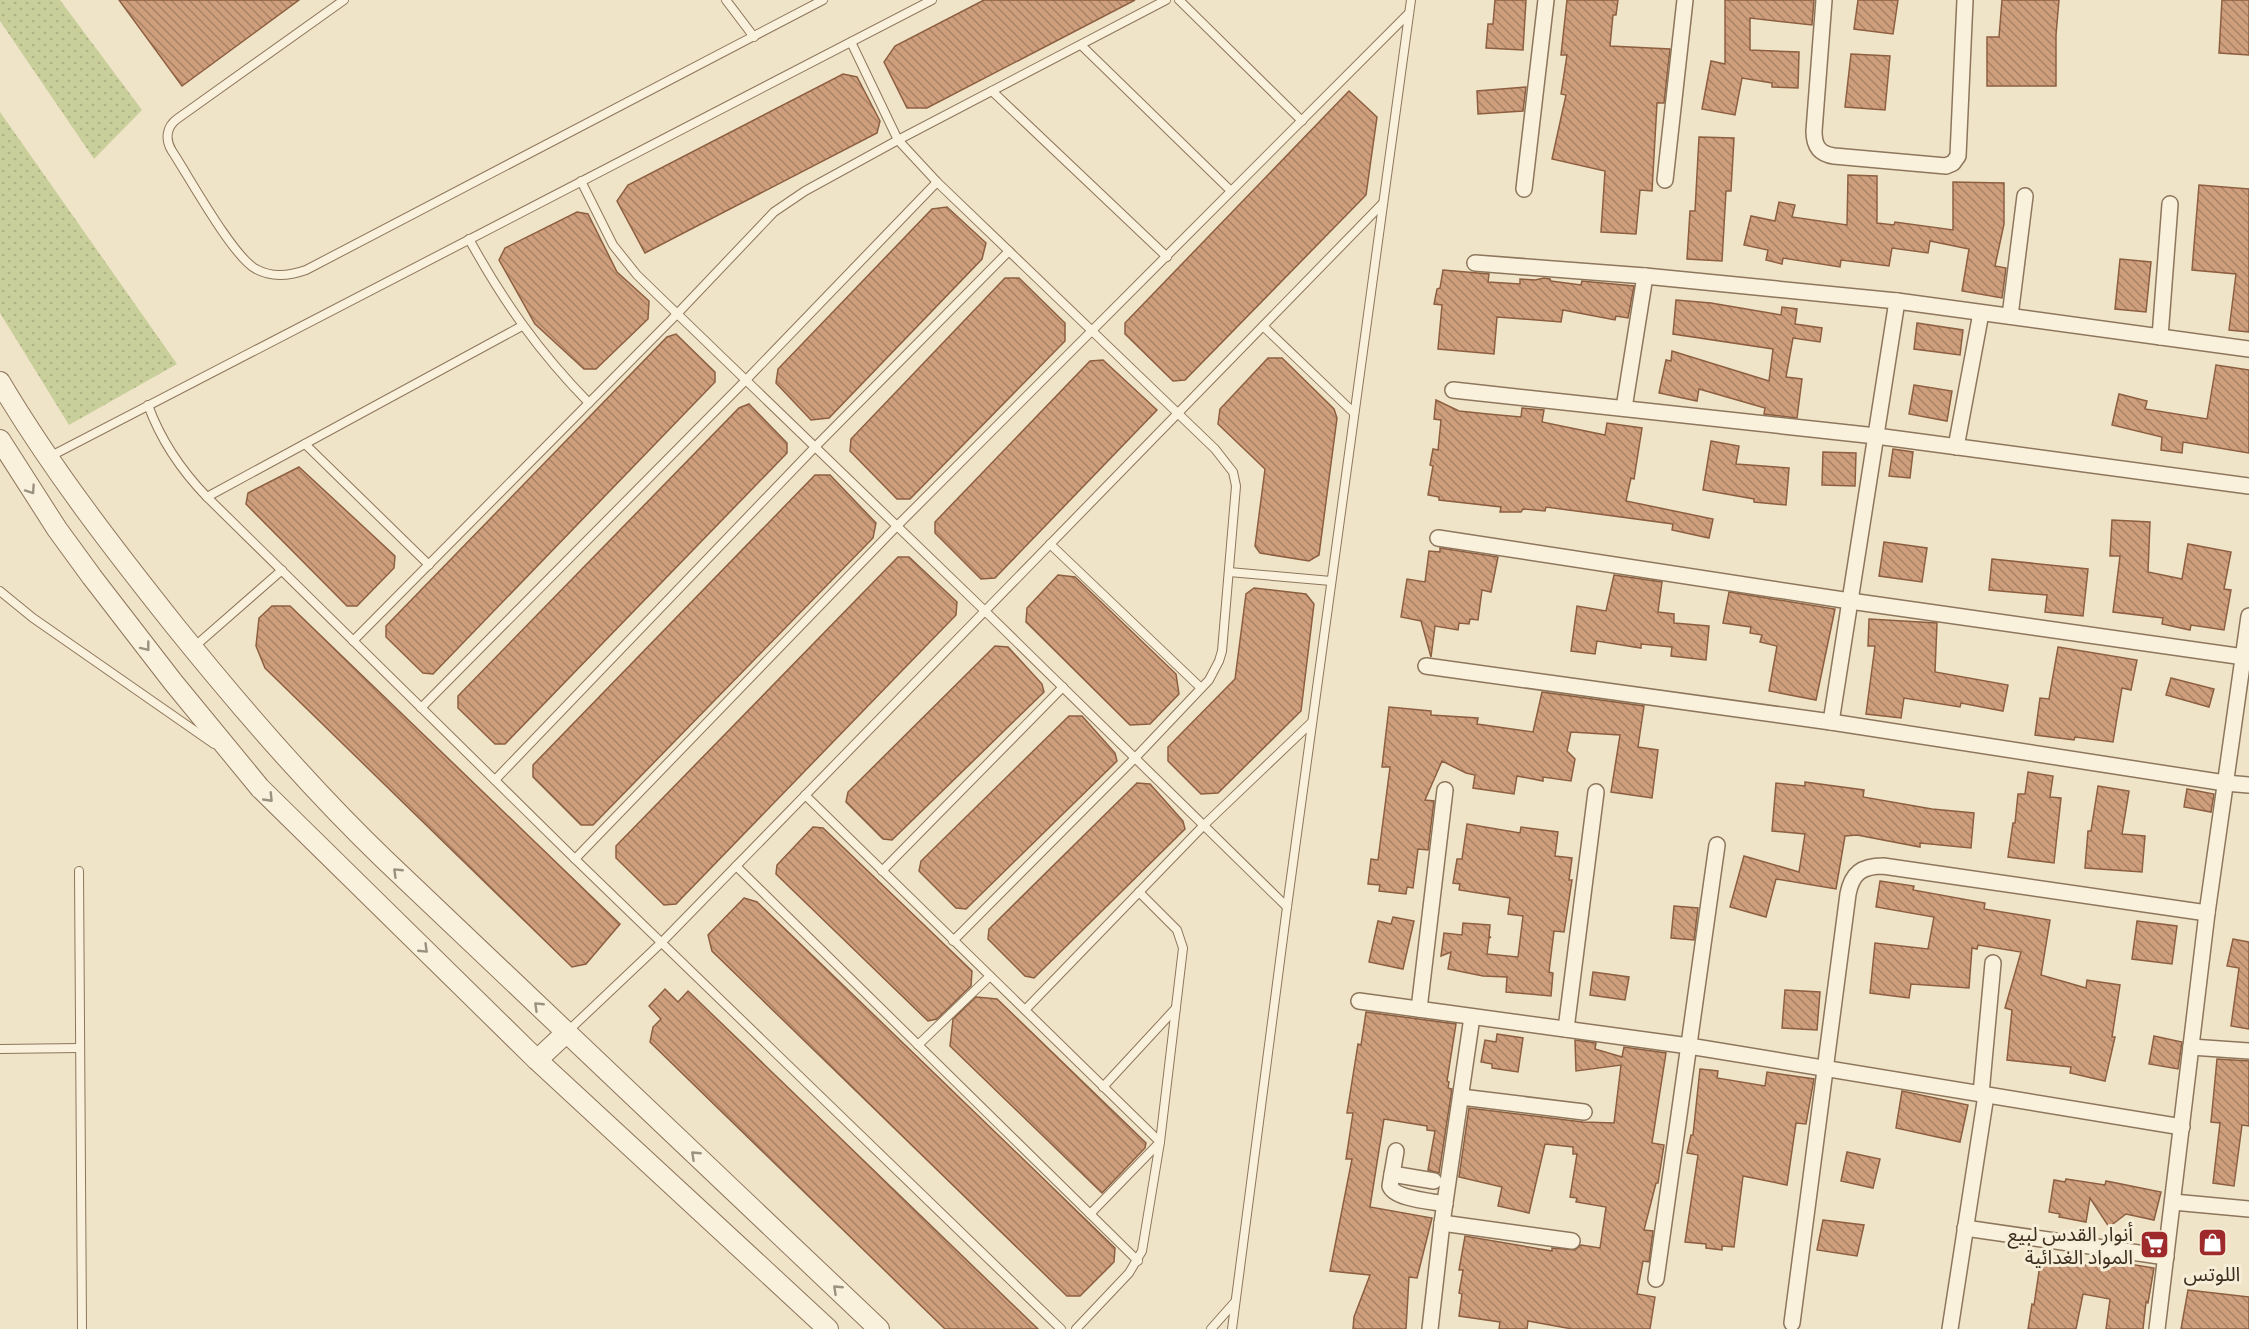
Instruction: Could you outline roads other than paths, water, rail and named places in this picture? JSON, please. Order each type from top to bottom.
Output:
[{"type":"street","points":[[1524,189],[1546,0]]},
{"type":"street","points":[[1665,180],[1685,0]]},
{"type":"street","points":[[1824,0],[1814,131],[1814,141],[1818,149],[1825,155],[1946,166],[1953,163],[1958,156],[1965,0]]},
{"type":"street","points":[[2010,316],[2025,196]]},
{"type":"street","points":[[2160,338],[2170,204]]},
{"type":"street","points":[[1475,263],[1645,276],[1897,301],[2249,349]]},
{"type":"street","points":[[1624,408],[1645,276]]},
{"type":"street","points":[[1831,722],[1897,301]]},
{"type":"street","points":[[1956,447],[1981,313]]},
{"type":"street","points":[[0,382],[49,457],[133,572],[271,742],[338,814],[879,1329]]},
{"type":"street","points":[[1452,390],[1876,436],[2249,486]]},
{"type":"street","points":[[0,440],[51,520],[92,577],[234,757],[288,817],[537,1060],[828,1329]]},
{"type":"street","points":[[1438,538],[1850,601],[2244,657]]},
{"type":"street","points":[[2157,1329],[2207,913],[2249,616]]},
{"type":"street","points":[[1426,666],[1831,722],[2249,785]]},
{"type":"street","points":[[1419,1009],[1445,790]]},
{"type":"street","points":[[1566,1029],[1596,792]]},
{"type":"street","points":[[1656,1279],[1717,844]]},
{"type":"street","points":[[1792,1323],[1848,894],[1851,881],[1859,871],[1870,866],[1883,866],[2207,913]]},
{"type":"street","points":[[1950,1329],[1984,1094],[1993,963]]},
{"type":"street","points":[[1359,1001],[1689,1046],[2182,1127]]},
{"type":"street","points":[[1430,1329],[1442,1223],[1472,1017]]},
{"type":"street","points":[[537,1060],[566,1033]]},
{"type":"street","points":[[2191,1047],[2249,1051]]},
{"type":"street","points":[[1461,1097],[1584,1112]]},
{"type":"street","points":[[1396,1151],[1390,1186],[1394,1193],[1445,1204]]},
{"type":"street","points":[[1392,1174],[1434,1181]]},
{"type":"street","points":[[2173,1202],[2249,1209]]},
{"type":"street","points":[[1442,1223],[1572,1241]]},
{"type":"street","points":[[1965,1228],[2166,1257]]},
{"type":"lane","points":[[344,0],[173,122],[168,133],[172,152],[237,252],[256,270],[268,274],[294,275],[306,270],[824,0]]},
{"type":"lane","points":[[726,0],[754,37]]},
{"type":"lane","points":[[49,457],[932,0]]},
{"type":"lane","points":[[353,641],[677,314],[774,212],[805,191],[898,140],[1166,0]]},
{"type":"lane","points":[[1179,0],[1302,121]]},
{"type":"lane","points":[[1232,1329],[1287,907],[1411,0]]},
{"type":"lane","points":[[575,859],[897,526],[1409,13]]},
{"type":"lane","points":[[851,42],[898,140],[937,182],[1215,448],[1233,472],[1236,486],[1222,651],[1215,671],[1135,758],[953,941]]},
{"type":"lane","points":[[1081,45],[1231,191]]},
{"type":"lane","points":[[992,91],[1167,257]]},
{"type":"lane","points":[[581,181],[604,228],[624,260],[1287,907]]},
{"type":"lane","points":[[421,708],[746,380],[937,182]]},
{"type":"lane","points":[[566,1033],[661,943],[1383,203]]},
{"type":"lane","points":[[469,239],[498,291],[522,326],[589,403]]},
{"type":"lane","points":[[495,780],[815,447],[1009,251]]},
{"type":"lane","points":[[207,497],[522,326]]},
{"type":"lane","points":[[1263,326],[1354,413]]},
{"type":"lane","points":[[148,405],[167,448],[184,472],[207,497],[661,943],[1060,1329]]},
{"type":"lane","points":[[305,444],[429,565]]},
{"type":"lane","points":[[1050,544],[1201,688]]},
{"type":"lane","points":[[193,648],[282,570]]},
{"type":"lane","points":[[1229,572],[1332,581]]},
{"type":"lane","points":[[0,591],[41,624],[234,757]]},
{"type":"lane","points":[[882,871],[1063,687]]},
{"type":"lane","points":[[1025,1010],[1204,825],[1312,722]]},
{"type":"lane","points":[[805,795],[1160,1142]]},
{"type":"lane","points":[[736,866],[1138,1260]]},
{"type":"lane","points":[[79,871],[82,1329]]},
{"type":"lane","points":[[1076,1329],[1130,1273],[1138,1260],[1145,1240],[1160,1142],[1183,958],[1181,939],[1176,930],[1139,892]]},
{"type":"lane","points":[[918,1045],[990,976]]},
{"type":"lane","points":[[1104,1087],[1176,1008]]},
{"type":"lane","points":[[0,1049],[80,1048]]},
{"type":"lane","points":[[1090,1214],[1160,1142]]},
{"type":"lane","points":[[1211,1329],[1235,1302]]},
{"type":"place","name":"اللوتس","points":[[2212,1243]]},
{"type":"place","name":"أنوار القدس لبيع المواد الغدائية","points":[[2154,1245]]}]
